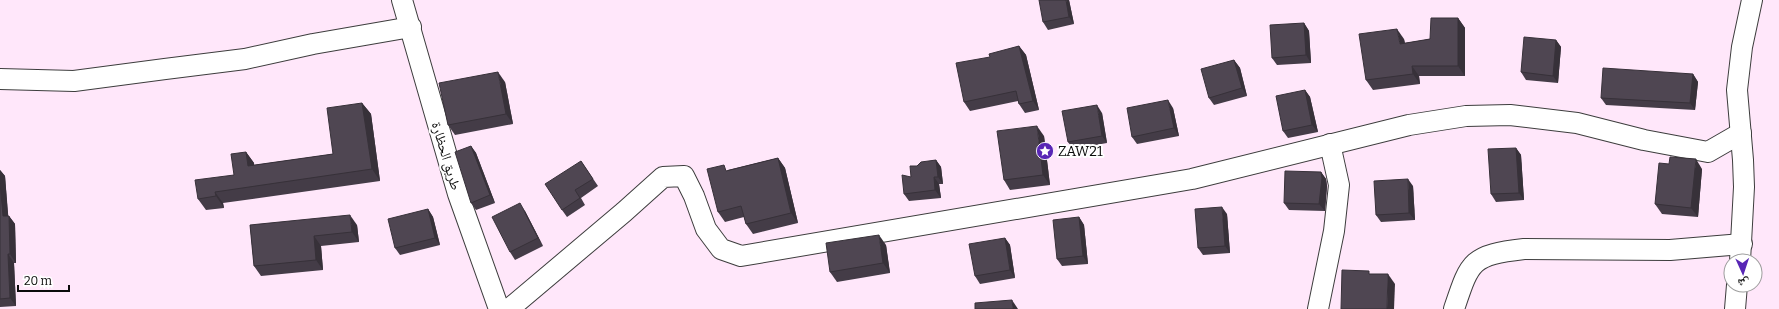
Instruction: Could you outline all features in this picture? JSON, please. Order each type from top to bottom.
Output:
[{"type":"street","name":"طريق الحظارة","points":[[402,0],[458,194],[499,309]]},
{"type":"street","points":[[1454,309],[1465,278],[1471,267],[1478,259],[1502,251],[1524,248],[1741,252],[1744,187],[1738,112],[1738,68],[1752,0]]},
{"type":"street","points":[[0,79],[74,80],[245,59],[313,44],[411,27]]},
{"type":"street","points":[[509,309],[663,177],[684,176],[694,196],[706,229],[721,249],[741,256],[1192,179],[1409,125],[1466,116],[1510,116],[1577,123],[1644,140],[1708,152],[1740,133]]},
{"type":"street","points":[[1318,309],[1334,231],[1339,185],[1330,144]]},
{"type":"street","points":[[1735,309],[1736,293]]},
{"type":"building","points":[[1039,0],[1066,0],[1069,17],[1043,22]]},
{"type":"building","points":[[1431,18],[1458,18],[1458,66],[1412,66],[1413,74],[1366,80],[1359,34],[1397,29],[1400,44],[1430,39]]},
{"type":"building","points":[[1304,23],[1306,55],[1272,58],[1270,25]]},
{"type":"building","points":[[1524,37],[1556,40],[1553,76],[1521,72]]},
{"type":"building","points":[[1019,46],[1033,101],[1019,104],[1016,91],[964,102],[956,63],[990,57],[989,54]]},
{"type":"building","points":[[1234,60],[1242,88],[1209,98],[1201,69]]},
{"type":"building","points":[[1603,68],[1693,74],[1690,103],[1601,98]]},
{"type":"building","points":[[498,72],[506,114],[448,125],[439,83]]},
{"type":"building","points":[[1305,90],[1312,125],[1283,131],[1276,96]]},
{"type":"building","points":[[1168,100],[1174,128],[1132,137],[1127,108]]},
{"type":"building","points":[[362,103],[372,169],[215,192],[216,196],[198,199],[195,180],[234,175],[231,154],[246,152],[248,166],[333,154],[327,108]]},
{"type":"building","points":[[1097,105],[1102,136],[1068,142],[1062,111]]},
{"type":"building","points":[[1037,126],[1043,175],[1004,180],[997,131]]},
{"type":"building","points":[[471,146],[490,195],[471,203],[455,152]]},
{"type":"building","points":[[1516,148],[1519,193],[1491,194],[1488,149]]},
{"type":"building","points":[[1670,157],[1696,159],[1691,208],[1655,204],[1659,163],[1669,164]]},
{"type":"building","points":[[778,158],[791,213],[746,224],[741,206],[718,212],[707,169],[724,165],[726,171]]},
{"type":"building","points":[[936,160],[938,177],[934,177],[935,190],[904,194],[902,175],[911,177],[910,166],[917,166],[921,162]]},
{"type":"building","points":[[581,161],[593,179],[575,190],[580,198],[562,210],[545,184]]},
{"type":"building","points":[[1285,171],[1321,172],[1322,178],[1319,204],[1284,203]]},
{"type":"building","points":[[1408,179],[1409,213],[1376,215],[1374,181]]},
{"type":"building","points":[[0,183],[3,216],[9,216],[10,254],[8,254],[10,298],[0,299]]},
{"type":"building","points":[[520,203],[538,238],[510,252],[492,217]]},
{"type":"building","points":[[1222,207],[1225,246],[1198,248],[1195,209]]},
{"type":"building","points":[[428,209],[435,238],[395,248],[388,219]]},
{"type":"building","points":[[350,215],[352,232],[314,236],[316,260],[254,266],[250,225]]},
{"type":"building","points":[[1079,217],[1083,256],[1057,259],[1053,220]]},
{"type":"building","points":[[879,235],[883,263],[830,272],[826,243]]},
{"type":"building","points":[[1005,238],[1010,270],[975,276],[969,244]]},
{"type":"building","points":[[1342,270],[1369,271],[1369,274],[1388,274],[1387,309],[1341,309]]},
{"type":"building","points":[[1012,300],[1013,309],[975,309],[975,303]]},
{"type":"place","name":"ZAW21","points":[[1045,151]]}]
